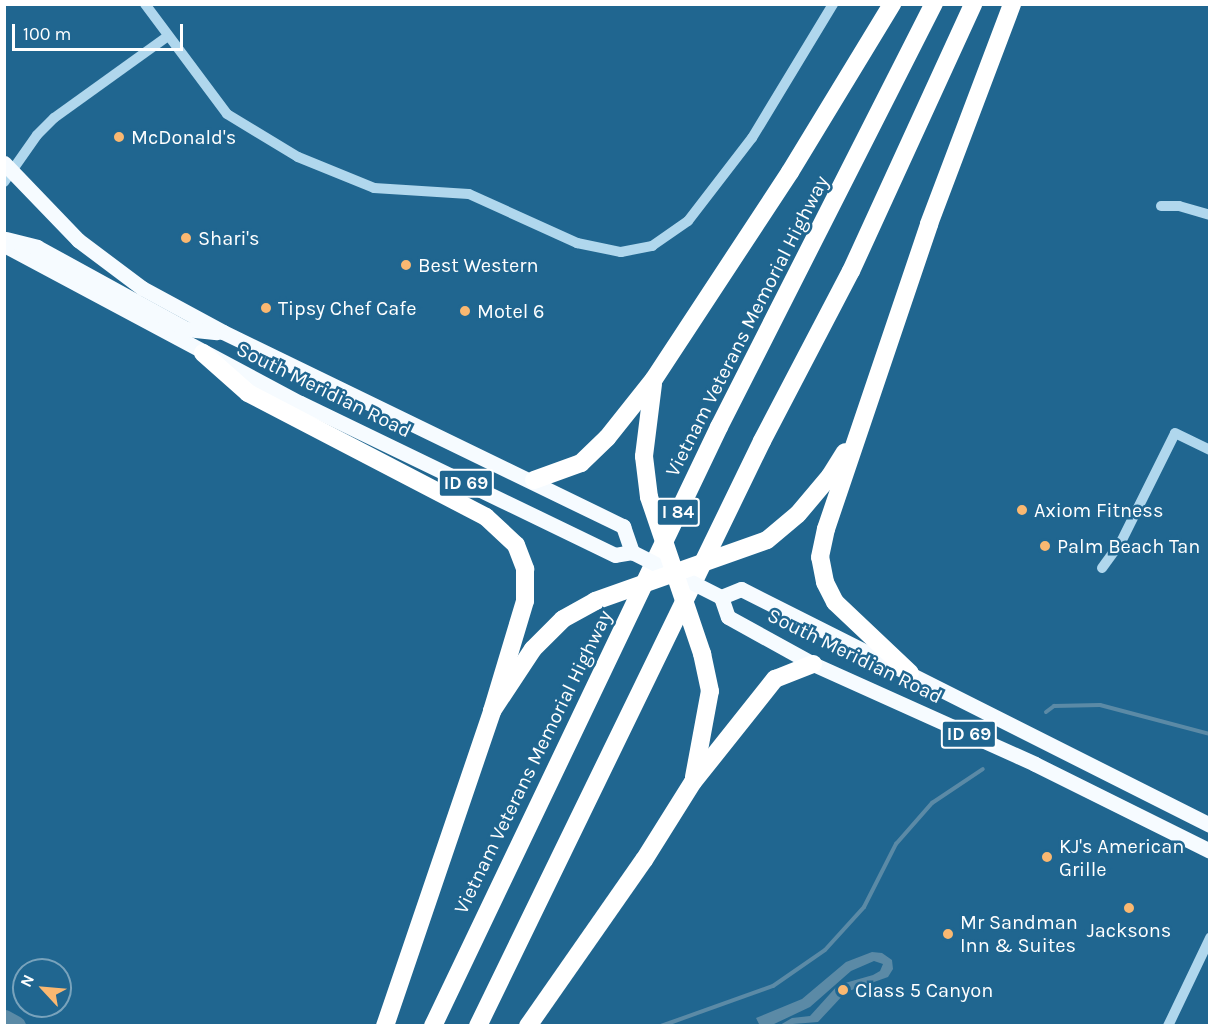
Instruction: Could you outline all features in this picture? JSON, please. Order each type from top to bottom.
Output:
[{"type":"highway","points":[[534,480],[581,463],[607,438],[654,379],[790,172],[891,4]]},
{"type":"highway","name":"Vietnam Veterans Memorial Highway","points":[[433,1026],[719,427],[934,4]]},
{"type":"highway","name":"I 84","points":[[478,1026],[756,452],[851,271],[973,4]]},
{"type":"highway","points":[[910,673],[835,602],[825,582],[820,557],[826,529],[868,411],[929,224],[1012,4]]},
{"type":"highway","points":[[203,353],[248,393],[486,517],[516,545],[525,569],[525,601],[492,711],[386,1026]]},
{"type":"highway","points":[[654,379],[644,456],[649,497],[702,654],[710,691],[693,782]]},
{"type":"highway","points":[[492,711],[533,649],[563,620],[595,601],[631,586],[677,575],[768,540],[798,514],[830,477],[868,411]]},
{"type":"highway","points":[[528,1026],[628,883],[693,782],[775,679],[813,664]]},
{"type":"main road","name":"South Meridian Road","points":[[6,172],[78,240],[142,288],[224,332],[447,437],[623,526],[632,552]]},
{"type":"main road","points":[[4,238],[37,247],[186,329],[224,332]]},
{"type":"main road","name":"South Meridian Road","points":[[4,245],[203,353],[615,555],[632,552],[721,597],[728,616],[813,664],[1035,764],[1209,851]]},
{"type":"main road","name":"South Meridian Road","points":[[721,597],[741,589],[1209,825]]},
{"type":"street","points":[[145,4],[213,100],[231,118],[332,174],[374,188],[469,194],[577,243],[621,252],[652,246],[688,221],[752,138],[833,4]]},
{"type":"street","points":[[6,172],[54,118],[168,36]]},
{"type":"street","points":[[1161,206],[1179,206],[1209,215]]},
{"type":"street","points":[[1102,568],[1122,540],[1175,433],[1209,450]]},
{"type":"street","points":[[1168,1026],[1209,938]]},
{"type":"water","name":"Class 5 Canyon","points":[[872,952],[882,953],[892,960],[893,969],[888,977],[846,992],[818,1022],[780,1025],[792,1018],[810,1016],[838,985],[873,975],[880,971],[883,964],[874,961],[851,971],[810,1007],[772,1025],[759,1024],[756,1018],[802,999],[846,962]]},
{"type":"waterway","points":[[1046,712],[1054,706],[1100,705],[1210,734]]},
{"type":"waterway","points":[[661,1026],[773,986],[825,950],[864,907],[896,844],[932,803],[983,769]]},
{"type":"waterway","points":[[4,1020],[15,1026]]},
{"type":"place","name":"McDonald's","points":[[119,137]]},
{"type":"place","name":"Shari's","points":[[186,238]]},
{"type":"place","name":"Best Western","points":[[406,265]]},
{"type":"place","name":"Tipsy Chef Cafe","points":[[266,308]]},
{"type":"place","name":"Motel 6","points":[[465,311]]},
{"type":"place","name":"Axiom Fitness","points":[[1022,510]]},
{"type":"place","name":"Palm Beach Tan","points":[[1045,546]]},
{"type":"place","name":"KJ's American Grille","points":[[1047,857]]},
{"type":"place","name":"Jacksons","points":[[1129,908]]},
{"type":"place","name":"Mr Sandman Inn & Suites","points":[[948,934]]},
{"type":"place","name":"Class 5 Canyon","points":[[843,990]]}]
